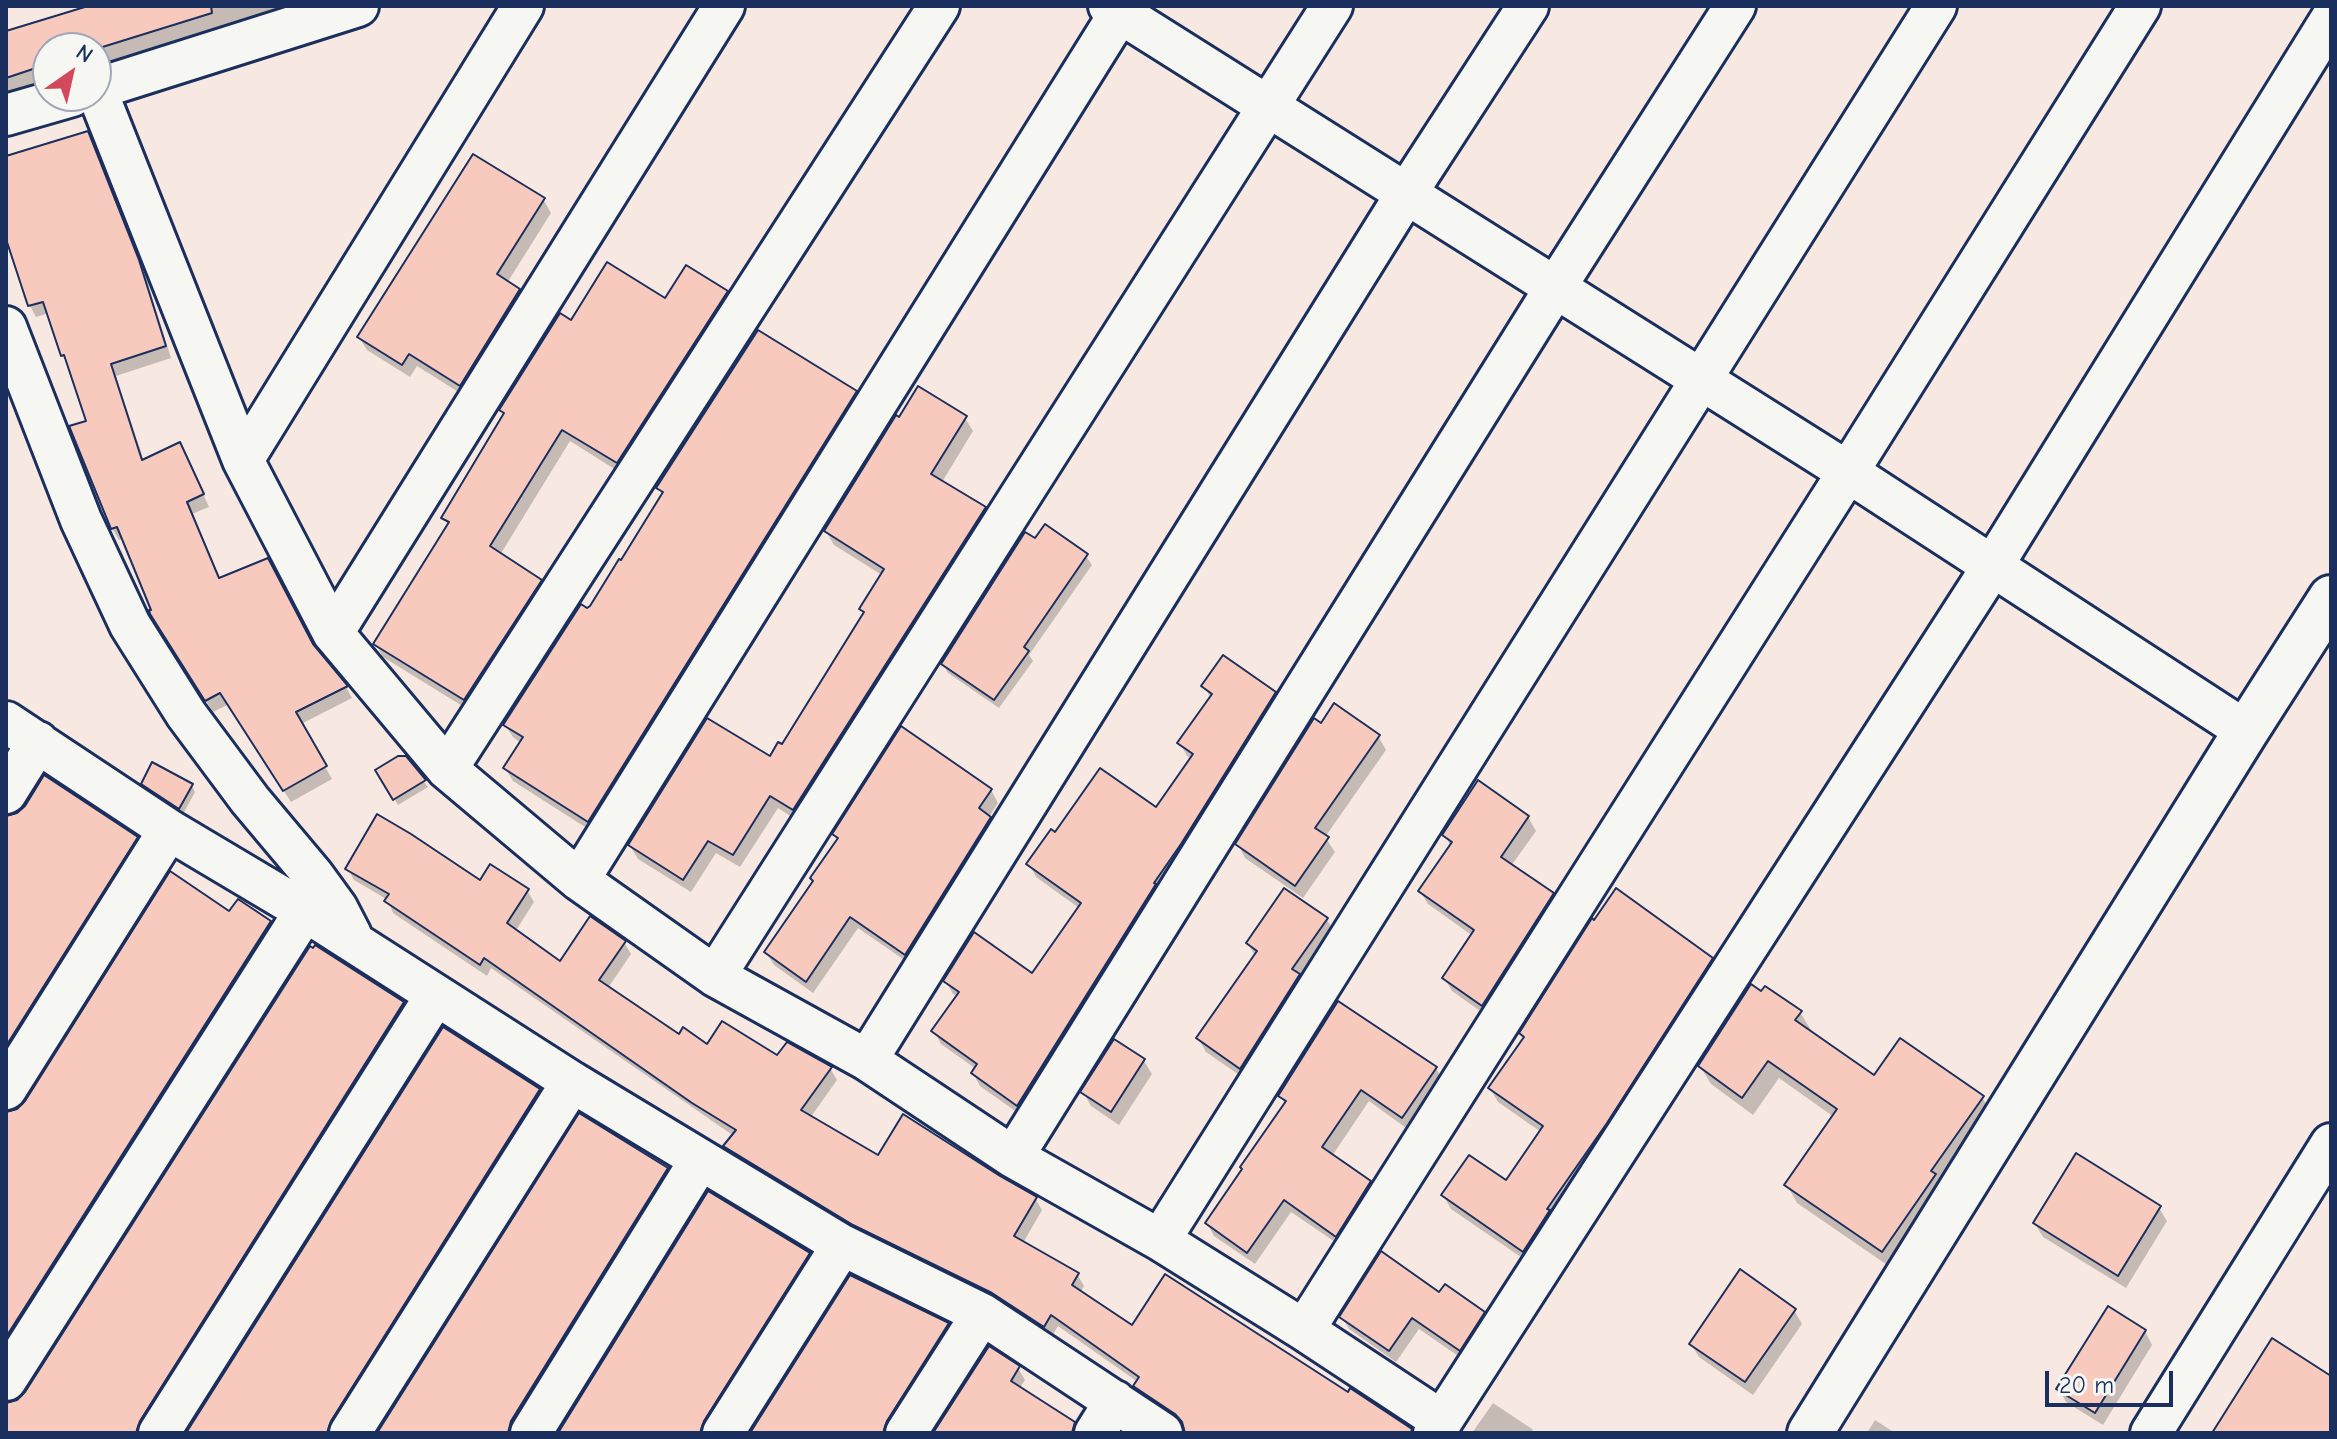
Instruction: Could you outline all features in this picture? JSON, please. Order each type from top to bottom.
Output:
[{"type":"street","points":[[112,84],[358,6]]},
{"type":"street","points":[[243,460],[523,6]]},
{"type":"street","points":[[333,633],[724,6]]},
{"type":"street","points":[[447,769],[939,6]]},
{"type":"street","points":[[715,976],[1332,6]]},
{"type":"street","points":[[867,1060],[1406,194],[1528,6]]},
{"type":"street","points":[[1013,1157],[1555,288],[1735,6]]},
{"type":"street","points":[[1160,1240],[1936,6]]},
{"type":"street","points":[[1304,1330],[2140,6]]},
{"type":"street","points":[[579,880],[1118,8],[1269,107],[1848,472],[2246,731]]},
{"type":"street","points":[[105,112],[243,460],[333,633],[447,769],[579,880],[715,976],[867,1060],[1013,1157],[1160,1240],[1304,1330],[1438,1427],[1992,567],[2331,19]]},
{"type":"street","points":[[6,115],[32,108]]},
{"type":"street","points":[[6,327],[81,520],[130,625],[186,714],[337,908],[356,943]]},
{"type":"street","points":[[1810,1433],[2331,598]]},
{"type":"street","points":[[6,793],[22,732],[169,830],[305,911],[700,1160],[842,1245],[982,1314],[1105,1417],[1162,1433]]},
{"type":"street","points":[[6,1089],[169,830]]},
{"type":"street","points":[[6,1380],[305,911]]},
{"type":"street","points":[[159,1433],[436,995]]},
{"type":"street","points":[[350,1433],[572,1082]]},
{"type":"street","points":[[2151,1433],[2331,1144]]},
{"type":"street","points":[[531,1433],[700,1160]]},
{"type":"street","points":[[723,1433],[842,1245]]},
{"type":"street","points":[[906,1433],[982,1314]]},
{"type":"building","points":[[88,6],[211,6],[212,13],[112,44],[112,32],[32,32],[32,69],[6,78],[6,31]]},
{"type":"building","points":[[88,131],[139,260],[166,346],[111,364],[142,460],[180,442],[204,494],[187,502],[219,578],[268,558],[313,644],[348,686],[296,712],[327,766],[283,791],[220,693],[205,701],[150,614],[117,527],[111,529],[69,426],[86,421],[64,355],[61,356],[43,302],[28,306],[6,239],[6,156]]},
{"type":"building","points":[[473,154],[545,198],[497,274],[520,289],[460,386],[409,354],[402,365],[357,337]]},
{"type":"building","points":[[607,262],[665,298],[686,265],[728,291],[617,463],[562,430],[490,546],[542,580],[464,700],[373,644],[449,522],[441,518],[504,413],[499,410],[560,313],[571,320]]},
{"type":"building","points":[[758,330],[857,391],[588,822],[503,768],[523,737],[503,725],[581,604],[587,608],[590,606],[621,560],[663,492],[656,488]]},
{"type":"building","points":[[918,386],[967,416],[931,474],[986,507],[793,810],[770,796],[733,855],[708,841],[683,880],[628,845],[707,718],[770,756],[778,742],[782,744],[864,612],[859,609],[884,569],[824,531],[896,415],[899,417]]},
{"type":"building","points":[[1045,524],[1088,554],[1024,647],[1029,651],[994,700],[941,664],[1025,532],[1035,538]]},
{"type":"building","points":[[1223,655],[1276,692],[1017,1106],[971,1073],[977,1064],[931,1031],[959,992],[943,981],[974,932],[1032,973],[1081,903],[1026,864],[1051,829],[1055,832],[1100,768],[1156,807],[1193,754],[1177,743],[1212,694],[1201,686]]},
{"type":"building","points":[[1334,703],[1380,735],[1315,828],[1329,837],[1295,886],[1235,844],[1314,718],[1321,723]]},
{"type":"building","points":[[901,726],[992,789],[979,808],[991,817],[905,955],[850,917],[806,982],[764,952],[813,881],[810,878],[838,838],[832,834]]},
{"type":"building","points":[[398,756],[406,756],[426,780],[393,800],[375,770]]},
{"type":"building","points":[[152,762],[193,784],[179,809],[141,784]]},
{"type":"building","points":[[44,775],[138,837],[6,1046],[6,816],[17,813],[25,806]]},
{"type":"building","points":[[1478,780],[1529,816],[1501,857],[1554,893],[1482,1006],[1442,978],[1474,930],[1418,891],[1452,842],[1442,835]]},
{"type":"building","points":[[377,814],[480,880],[490,864],[529,889],[507,923],[560,961],[590,916],[626,941],[599,980],[679,1034],[683,1027],[707,1044],[722,1021],[777,1055],[787,1042],[832,1067],[801,1110],[878,1155],[903,1114],[1037,1197],[1014,1236],[1079,1273],[1072,1285],[1132,1325],[1165,1274],[1348,1392],[1350,1388],[1412,1429],[1411,1433],[1185,1433],[1182,1422],[1175,1414],[1133,1386],[1139,1377],[1051,1315],[1044,1327],[992,1293],[853,1225],[723,1146],[736,1130],[692,1103],[484,958],[480,965],[384,901],[389,894],[345,869]]},
{"type":"building","points":[[170,871],[229,911],[238,899],[271,921],[6,1337],[6,1112],[17,1109],[25,1101]]},
{"type":"building","points":[[1284,888],[1328,918],[1292,969],[1300,974],[1240,1069],[1196,1038],[1257,951],[1246,943]]},
{"type":"building","points":[[1616,888],[1713,958],[1607,1123],[1547,1209],[1550,1210],[1523,1252],[1441,1195],[1469,1155],[1506,1180],[1543,1126],[1488,1088],[1524,1037],[1519,1033],[1592,918],[1594,920]]},
{"type":"building","points":[[315,945],[404,1002],[140,1421],[136,1433],[6,1433],[6,1403],[17,1400],[25,1392],[310,946],[313,948]]},
{"type":"building","points":[[1751,984],[1761,991],[1765,986],[1802,1011],[1795,1020],[1874,1075],[1900,1038],[1984,1096],[1931,1171],[1936,1174],[1882,1252],[1784,1185],[1837,1109],[1768,1061],[1742,1098],[1698,1066]]},
{"type":"building","points":[[1338,1001],[1437,1067],[1402,1118],[1361,1090],[1322,1147],[1371,1181],[1336,1237],[1284,1200],[1247,1253],[1205,1223],[1286,1101],[1278,1096]]},
{"type":"building","points":[[443,1027],[540,1089],[331,1421],[327,1433],[186,1433]]},
{"type":"building","points":[[1114,1039],[1145,1059],[1111,1112],[1080,1092]]},
{"type":"building","points":[[579,1113],[668,1168],[511,1421],[508,1433],[377,1433]]},
{"type":"building","points":[[2076,1153],[2161,1206],[2118,1276],[2033,1223]]},
{"type":"building","points":[[708,1191],[810,1253],[704,1421],[700,1433],[558,1433]]},
{"type":"building","points":[[1381,1251],[1439,1292],[1445,1284],[1485,1312],[1460,1351],[1412,1318],[1389,1351],[1339,1317]]},
{"type":"building","points":[[1740,1269],[1796,1309],[1745,1382],[1689,1344]]},
{"type":"building","points":[[850,1275],[949,1323],[887,1421],[883,1433],[750,1433]]},
{"type":"building","points":[[2108,1306],[2146,1330],[2095,1413],[2056,1389]]},
{"type":"building","points":[[2272,1338],[2331,1376],[2331,1433],[2212,1433]]},
{"type":"building","points":[[989,1346],[1020,1366],[1011,1381],[1075,1422],[1072,1433],[933,1433]]}]
